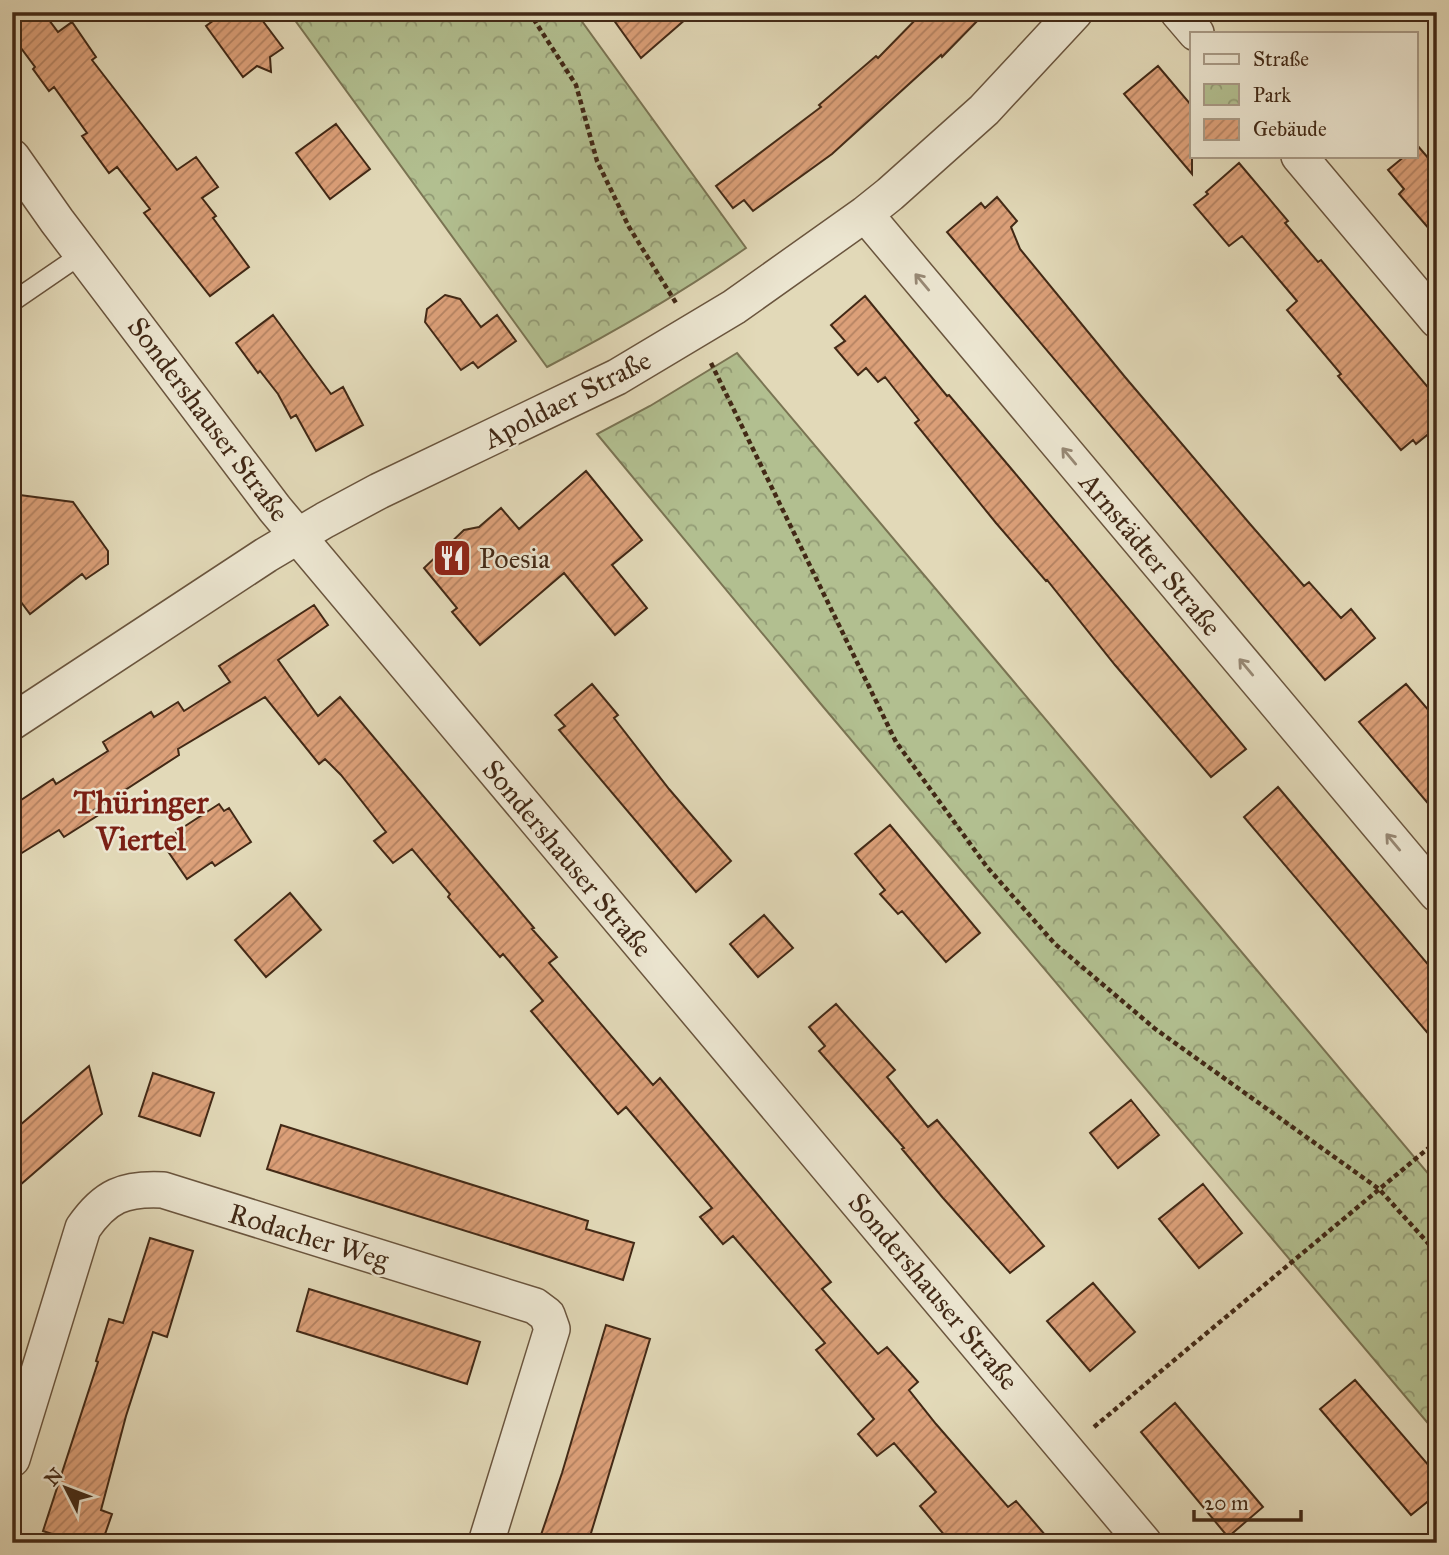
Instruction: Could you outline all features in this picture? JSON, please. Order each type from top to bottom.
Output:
[{"type":"street","name":"Apoldaer Straße","points":[[12,722],[299,536],[379,491],[617,377],[734,307],[865,214],[984,110],[1076,12]]},
{"type":"street","points":[[1178,12],[1195,32]]},
{"type":"street","name":"Sondershauser Straße","points":[[12,157],[275,509],[1144,1543]]},
{"type":"street","points":[[1301,158],[1437,320]]},
{"type":"street","name":"Arnstädter Straße","points":[[865,214],[1437,894]]},
{"type":"street","name":"Rodacher Weg","points":[[12,1459],[83,1228],[96,1209],[116,1195],[138,1189],[163,1190],[535,1306],[547,1315],[552,1329],[486,1543]]},
{"type":"lane","points":[[12,302],[82,254]]},
{"type":"path","points":[[529,12],[576,85],[597,161],[629,227],[672,297]]},
{"type":"path","points":[[713,367],[896,742],[987,867],[1055,944],[1154,1028],[1379,1189],[1437,1252]]},
{"type":"path","points":[[1090,1430],[1437,1141]]},
{"type":"green space","points":[[289,12],[575,12],[746,248],[649,310],[547,367]]},
{"type":"green space","points":[[737,353],[1437,1184],[1437,1434],[820,703],[597,434],[650,406]]},
{"type":"building","points":[[12,12],[43,12],[58,32],[72,22],[96,57],[92,60],[177,170],[196,157],[218,187],[202,198],[216,216],[213,218],[249,267],[210,296],[144,213],[150,209],[117,167],[109,173],[82,136],[87,133],[54,87],[49,91],[33,69],[35,67],[12,36]]},
{"type":"building","points":[[225,12],[256,12],[283,48],[270,57],[271,72],[257,66],[243,77],[206,26]]},
{"type":"building","points":[[608,12],[694,12],[641,58]]},
{"type":"building","points":[[923,12],[986,12],[942,57],[941,55],[832,154],[753,211],[744,200],[733,208],[716,186],[821,107],[819,105],[876,56],[878,58]]},
{"type":"building","points":[[1158,66],[1190,104],[1192,174],[1124,94]]},
{"type":"building","points":[[336,124],[370,169],[330,199],[296,153]]},
{"type":"building","points":[[1418,146],[1435,166],[1437,164],[1437,238],[1399,194],[1404,189],[1388,170],[1403,158],[1418,158]]},
{"type":"building","points":[[1239,163],[1288,221],[1285,223],[1318,262],[1321,260],[1437,398],[1437,427],[1416,444],[1413,440],[1401,450],[1338,376],[1341,374],[1287,310],[1297,301],[1242,236],[1229,246],[1194,205]]},
{"type":"building","points":[[997,197],[1017,221],[1011,227],[1020,249],[1250,524],[1304,586],[1309,582],[1341,618],[1351,609],[1375,638],[1325,680],[947,232],[981,203],[985,208]]},
{"type":"building","points":[[445,295],[460,299],[481,327],[497,315],[516,341],[478,368],[473,362],[461,370],[425,322],[427,309]]},
{"type":"building","points":[[865,296],[1246,749],[1211,777],[1115,665],[1047,580],[996,523],[915,423],[919,420],[885,377],[878,382],[866,368],[858,375],[835,348],[845,341],[831,325]]},
{"type":"building","points":[[273,315],[331,394],[343,387],[363,425],[316,451],[296,415],[291,418],[278,394],[236,343]]},
{"type":"building","points":[[586,471],[642,540],[612,565],[647,608],[615,635],[564,573],[480,645],[452,612],[457,608],[424,568],[464,530],[479,527],[501,508],[519,529]]},
{"type":"building","points":[[12,494],[73,502],[108,551],[108,564],[86,579],[82,574],[30,614],[12,590]]},
{"type":"building","points":[[314,605],[328,625],[278,660],[318,716],[340,697],[557,957],[549,963],[653,1085],[660,1078],[831,1282],[822,1289],[878,1354],[887,1347],[918,1382],[909,1390],[936,1424],[1008,1507],[1016,1501],[1052,1543],[951,1543],[920,1506],[936,1492],[913,1465],[894,1443],[877,1456],[858,1434],[874,1419],[816,1350],[825,1343],[733,1236],[723,1244],[700,1217],[712,1208],[626,1107],[618,1114],[531,1011],[543,1001],[503,954],[500,957],[448,897],[450,894],[412,849],[393,863],[374,841],[386,832],[341,775],[325,759],[319,764],[265,697],[178,749],[179,755],[93,811],[97,816],[64,837],[59,830],[12,859],[12,806],[53,779],[56,784],[108,751],[103,742],[151,712],[154,717],[178,702],[184,711],[230,682],[219,666]]},
{"type":"building","points":[[592,684],[618,715],[614,718],[669,789],[731,861],[696,892],[559,730],[565,726],[555,715]]},
{"type":"building","points":[[1406,684],[1437,720],[1437,814],[1359,722]]},
{"type":"building","points":[[1278,787],[1437,975],[1437,1044],[1244,817]]},
{"type":"building","points":[[219,804],[224,811],[229,808],[251,842],[215,866],[212,862],[187,879],[167,850],[181,840],[176,832]]},
{"type":"building","points":[[890,825],[980,933],[946,962],[902,911],[898,914],[880,894],[885,890],[855,854]]},
{"type":"building","points":[[290,893],[321,930],[266,977],[235,940]]},
{"type":"building","points":[[764,915],[793,948],[758,977],[730,944]]},
{"type":"building","points":[[836,1004],[895,1070],[887,1077],[928,1127],[937,1120],[1044,1246],[1010,1273],[819,1051],[825,1046],[809,1027]]},
{"type":"building","points":[[89,1066],[102,1114],[12,1192],[12,1132]]},
{"type":"building","points":[[153,1073],[214,1093],[200,1136],[139,1116]]},
{"type":"building","points":[[1131,1100],[1159,1135],[1118,1168],[1090,1133]]},
{"type":"building","points":[[281,1125],[588,1221],[586,1229],[634,1243],[623,1280],[267,1169]]},
{"type":"building","points":[[1203,1184],[1242,1233],[1199,1268],[1159,1219]]},
{"type":"building","points":[[150,1238],[193,1251],[167,1337],[153,1332],[126,1416],[101,1510],[112,1514],[102,1543],[80,1543],[43,1531],[98,1362],[96,1361],[109,1319],[123,1323]]},
{"type":"building","points":[[1093,1283],[1135,1332],[1090,1371],[1047,1321]]},
{"type":"building","points":[[309,1289],[480,1342],[467,1384],[297,1331]]},
{"type":"building","points":[[606,1325],[650,1339],[588,1543],[563,1543],[541,1535]]},
{"type":"building","points":[[1355,1380],[1437,1475],[1437,1494],[1411,1515],[1320,1409]]},
{"type":"building","points":[[1175,1403],[1263,1507],[1228,1537],[1141,1432]]},
{"type":"place","name":"Poesia","points":[[452,558]]},
{"type":"district","name":"Thüringer Viertel","points":[[141,820]]}]
